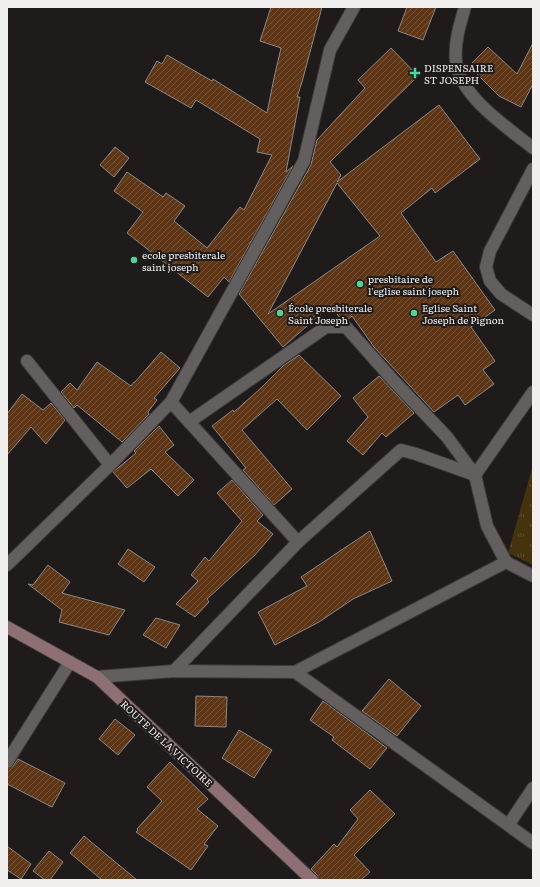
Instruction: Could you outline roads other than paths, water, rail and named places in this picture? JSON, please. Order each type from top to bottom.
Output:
[{"type":"street","points":[[7,565],[110,465],[171,402],[304,161],[330,50],[354,7]]},
{"type":"street","points":[[465,7],[458,34],[456,62],[463,83],[483,109],[533,148]]},
{"type":"street","points":[[533,169],[490,251],[486,266],[490,281],[501,294],[533,315]]},
{"type":"street","points":[[189,422],[326,327],[346,327],[392,379],[448,437],[475,475],[487,526],[506,562],[533,576]]},
{"type":"street","points":[[27,361],[110,465]]},
{"type":"street","points":[[475,475],[533,392]]},
{"type":"street","points":[[171,402],[298,542]]},
{"type":"street","points":[[174,671],[298,542],[400,450],[416,454],[475,475]]},
{"type":"street","points":[[97,677],[174,671],[294,672],[506,562]]},
{"type":"street","name":"ROUTE DE LA VICTOIRE","points":[[7,628],[97,677],[312,880]]},
{"type":"street","points":[[7,762],[70,662]]},
{"type":"street","points":[[294,672],[509,824],[533,843]]},
{"type":"street","points":[[509,824],[533,788]]},
{"type":"place","name":"DISPENSAIRE ST JOSEPH","points":[[415,73]]},
{"type":"place","name":"ecole presbiterale saint joseph","points":[[134,260]]},
{"type":"place","name":"presbitaire de l'eglise saint joseph","points":[[360,284]]},
{"type":"place","name":"École presbiterale Saint Joseph","points":[[280,313]]},
{"type":"place","name":"Eglise Saint Joseph de Pignon","points":[[414,313]]}]
